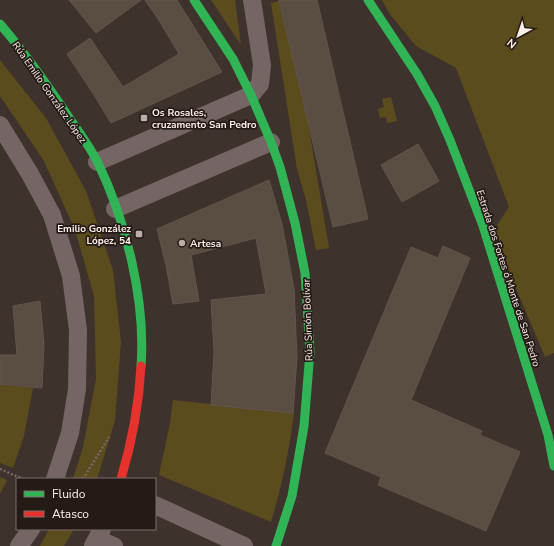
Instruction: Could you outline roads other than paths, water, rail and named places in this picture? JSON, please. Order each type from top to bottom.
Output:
[{"type":"street","name":"Rúa Simón Bolívar","points":[[194,0],[233,58],[271,142],[280,167],[295,223],[305,273],[310,352],[304,426],[292,496],[276,546]]},
{"type":"street","points":[[97,162],[251,95],[260,84],[262,65],[252,0]]},
{"type":"street","name":"Estrada dos Fortes ó Monte de San Pedro","points":[[368,0],[417,74],[435,106],[450,140],[483,226],[548,435],[554,466]]},
{"type":"street","name":"Rúa Emilio González López","points":[[0,24],[52,92],[88,146],[97,162],[116,209],[124,237],[137,290],[142,343],[140,389],[135,425],[121,478]]},
{"type":"street","points":[[0,125],[30,174],[52,215],[71,276],[78,330],[77,388],[70,433],[54,478]]},
{"type":"street","points":[[116,209],[271,142]]},
{"type":"street","points":[[156,505],[244,546]]},
{"type":"street","points":[[19,546],[29,530]]},
{"type":"street","points":[[98,538],[114,546]]},
{"type":"place","name":"Os Rosales, cruzamento San Pedro","points":[[144,118]]},
{"type":"place","name":"Emilio González López, 54","points":[[139,234]]},
{"type":"place","name":"Artesa","points":[[182,243]]}]
